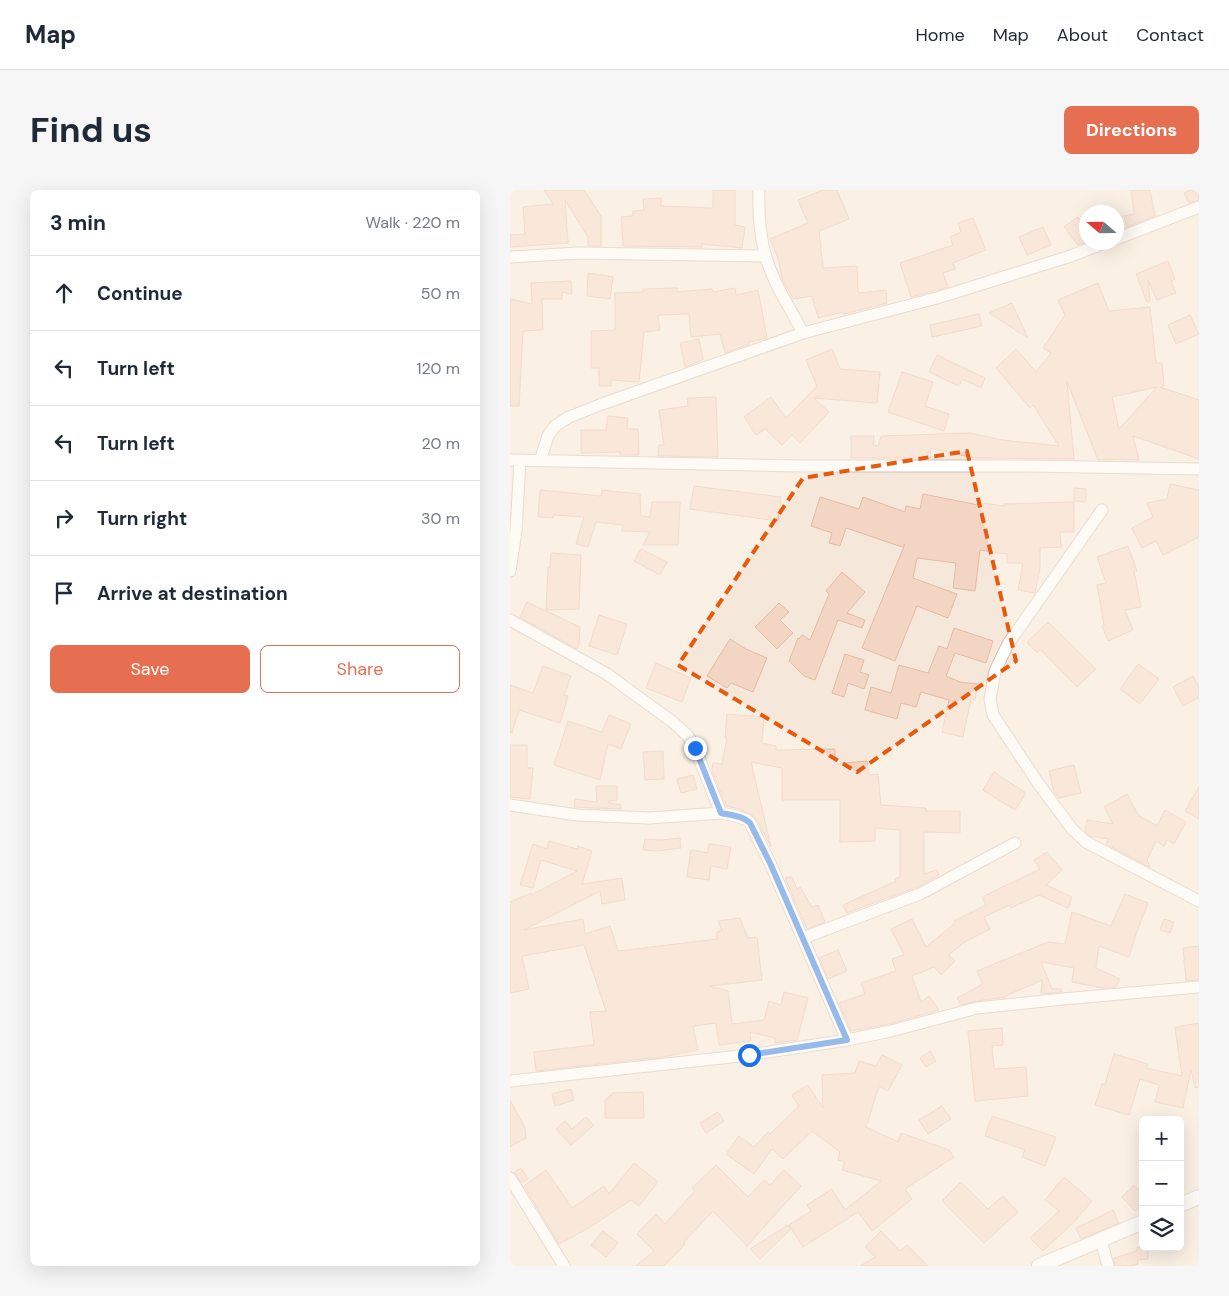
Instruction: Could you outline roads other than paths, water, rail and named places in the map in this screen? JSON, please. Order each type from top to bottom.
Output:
[{"type":"street","points":[[759,190],[758,210],[771,274],[803,332]]},
{"type":"street","points":[[1124,236],[1199,207]]},
{"type":"street","points":[[540,461],[548,436],[555,426],[569,417],[803,332],[937,298],[1086,250]]},
{"type":"street","points":[[510,257],[578,253],[766,256]]},
{"type":"street","points":[[510,571],[516,531],[515,460],[802,466],[1029,466],[1199,469]]},
{"type":"street","points":[[1102,510],[1008,644],[994,671],[990,699],[994,714],[1038,784],[1072,829],[1086,842],[1199,901]]},
{"type":"street","points":[[510,620],[607,674],[674,723],[688,736],[695,748],[721,813]]},
{"type":"street","points":[[510,805],[577,815],[649,818],[721,813],[747,820],[770,863],[847,1040]]},
{"type":"street","points":[[803,938],[920,894],[1015,843]]},
{"type":"street","points":[[510,1081],[749,1055],[847,1040],[891,1031],[977,1008],[1063,998],[1199,987]]},
{"type":"street","points":[[510,1178],[564,1266]]},
{"type":"street","points":[[1184,1203],[1199,1197]]},
{"type":"street","points":[[1039,1266],[1139,1224]]},
{"type":"street","points":[[1101,1240],[1108,1266]]}]
